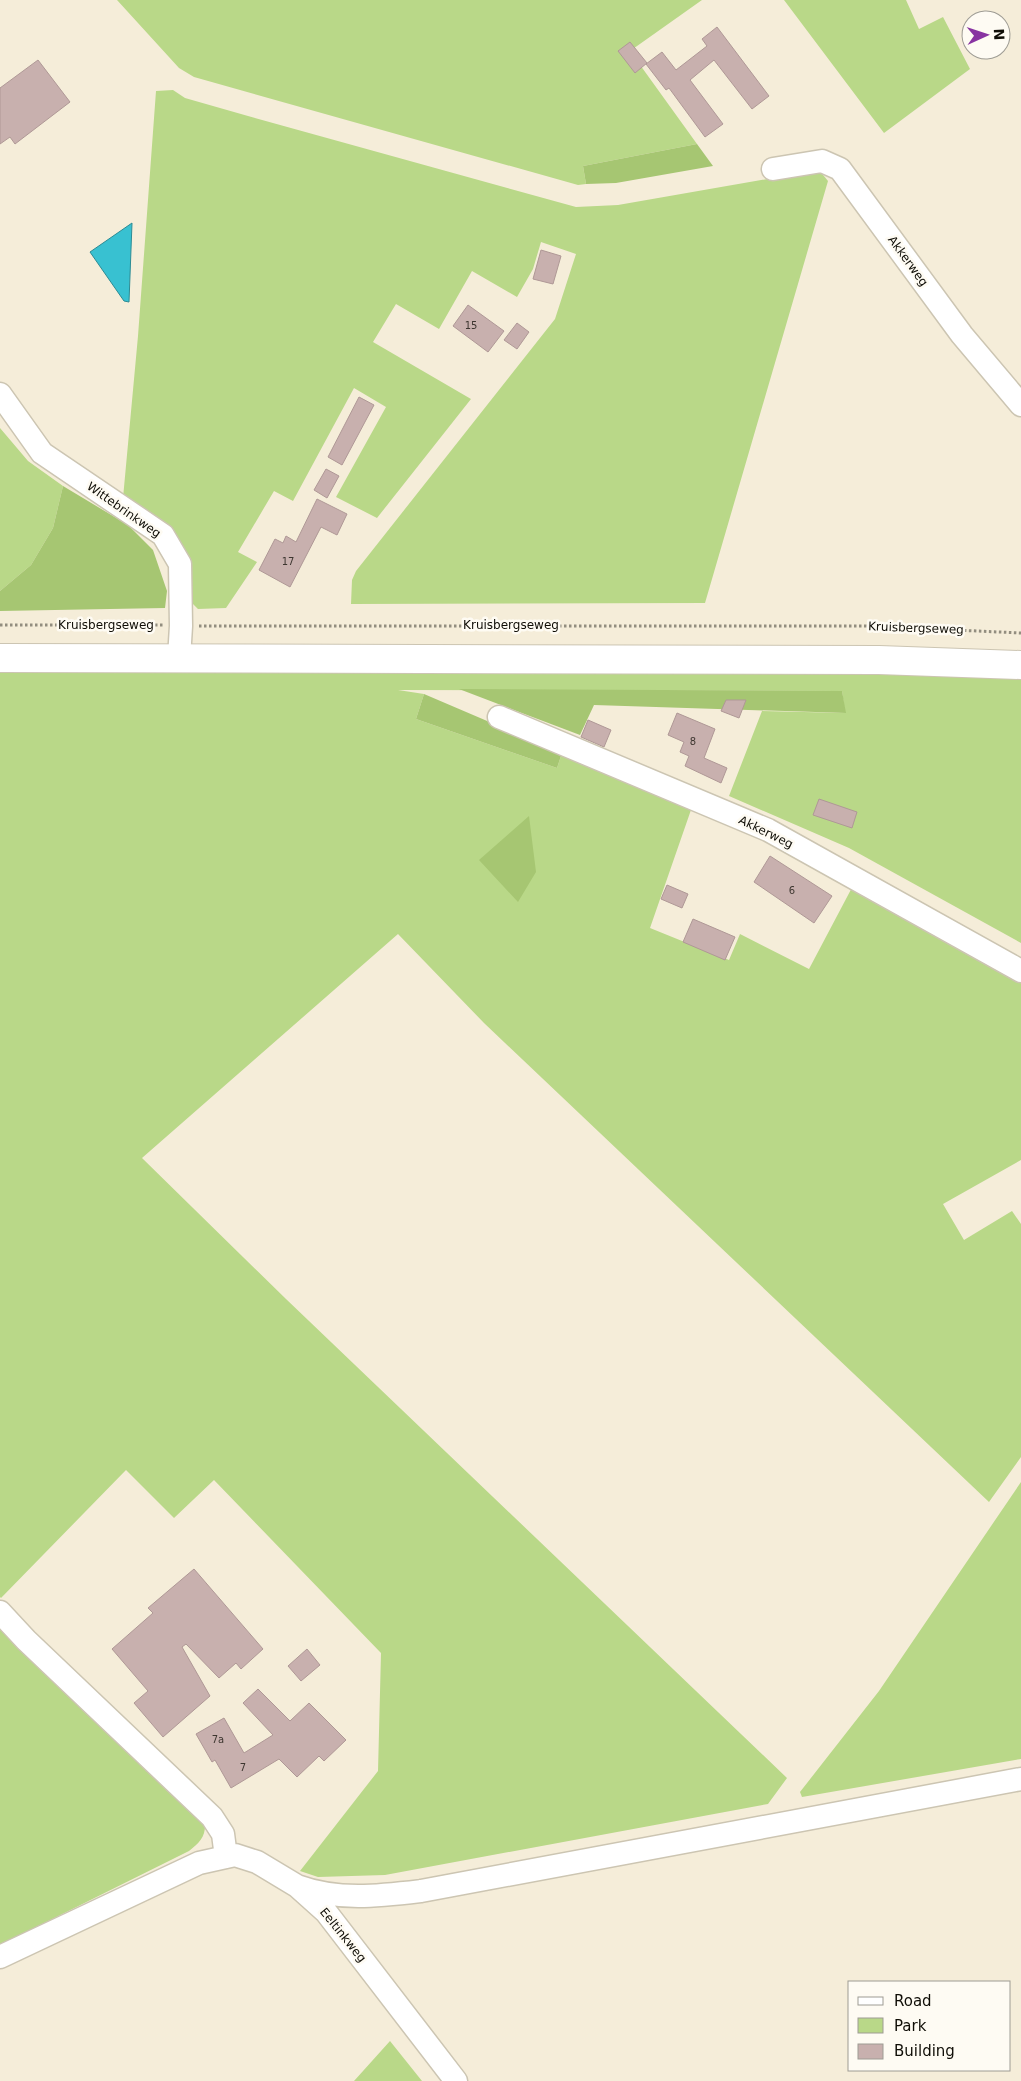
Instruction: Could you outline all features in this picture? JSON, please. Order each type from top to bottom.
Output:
[{"type":"main road","points":[[0,658],[880,660],[1021,665]]},
{"type":"street","name":"Akkerweg","points":[[773,169],[822,161],[840,169],[962,335],[1021,405]]},
{"type":"street","name":"Wittebrinkweg","points":[[0,394],[42,454],[163,535],[180,564],[181,626],[179,658]]},
{"type":"street","name":"Akkerweg","points":[[499,717],[768,830],[1021,971]]},
{"type":"street","points":[[0,1612],[26,1640],[212,1817],[223,1834],[226,1857]]},
{"type":"street","points":[[298,1886],[317,1893],[373,1897],[421,1891],[1021,1780]]},
{"type":"street","name":"Eeltinkweg","points":[[0,1957],[199,1863],[235,1855],[257,1862],[298,1886],[326,1912],[456,2081]]},
{"type":"path","name":"Kruisbergseweg","points":[[0,625],[866,626],[1021,633]]},
{"type":"green space","points":[[117,0],[702,0],[630,51],[697,144],[583,166],[586,184],[578,185],[194,77],[179,68]]},
{"type":"green space","points":[[784,0],[906,0],[919,29],[943,17],[961,52],[961,60],[965,60],[970,69],[884,133]]},
{"type":"green space","points":[[173,90],[185,98],[576,207],[618,205],[819,170],[828,181],[705,603],[351,604],[352,580],[356,571],[555,319],[576,254],[541,242],[533,269],[517,297],[472,271],[439,329],[396,304],[373,342],[471,399],[377,518],[336,497],[386,407],[354,388],[293,501],[274,491],[238,552],[257,562],[226,608],[198,609],[193,604],[177,554],[123,498],[138,336],[156,91]]},
{"type":"green space","points":[[697,144],[713,166],[616,183],[586,184],[583,166]]},
{"type":"green space","points":[[0,428],[28,461],[63,486],[53,528],[31,565],[0,591]]},
{"type":"green space","points":[[63,486],[128,525],[153,550],[167,591],[165,608],[0,611],[0,591],[31,565],[53,528]]},
{"type":"green space","points":[[0,668],[955,671],[1021,677],[1021,943],[849,848],[729,796],[762,711],[845,713],[842,691],[398,690],[424,694],[416,719],[557,768],[562,753],[692,807],[650,928],[729,960],[740,934],[809,969],[856,880],[1021,975],[1021,1160],[943,1204],[964,1240],[1012,1211],[1021,1224],[1021,1457],[989,1502],[484,1023],[398,934],[142,1158],[286,1299],[787,1778],[768,1804],[385,1875],[318,1877],[300,1871],[378,1771],[381,1653],[214,1480],[174,1518],[126,1470],[0,1597]]},
{"type":"green space","points":[[459,689],[842,691],[846,713],[594,705],[580,735]]},
{"type":"green space","points":[[424,694],[562,753],[557,768],[416,719]]},
{"type":"green space","points":[[529,816],[536,872],[518,902],[479,860]]},
{"type":"green space","points":[[1021,1482],[1021,1759],[802,1797],[800,1792],[879,1691]]},
{"type":"green space","points":[[0,1617],[205,1821],[205,1827],[202,1839],[189,1851],[0,1945]]},
{"type":"green space","points":[[390,2041],[422,2081],[354,2081]]},
{"type":"water","points":[[132,223],[129,302],[124,301],[90,252]]},
{"type":"building","points":[[717,27],[769,96],[752,109],[714,60],[690,80],[723,124],[705,137],[669,88],[666,90],[646,64],[662,52],[676,70],[707,46],[702,39]]},
{"type":"building","points":[[630,42],[647,63],[635,73],[618,51]]},
{"type":"building","points":[[38,60],[70,102],[15,144],[10,137],[0,144],[0,88]]},
{"type":"building","points":[[541,250],[561,256],[553,284],[533,279]]},
{"type":"building","points":[[468,305],[504,331],[488,352],[453,326]]},
{"type":"building","points":[[517,323],[529,332],[517,349],[504,340]]},
{"type":"building","points":[[359,397],[374,405],[342,465],[328,457]]},
{"type":"building","points":[[326,469],[339,476],[327,498],[314,490]]},
{"type":"building","points":[[317,499],[347,514],[337,535],[321,527],[290,587],[259,570],[275,539],[283,543],[286,536],[296,542]]},
{"type":"building","points":[[726,700],[746,700],[739,718],[721,711]]},
{"type":"building","points":[[677,713],[715,729],[704,758],[727,768],[721,783],[685,766],[689,756],[680,752],[684,742],[668,735]]},
{"type":"building","points":[[588,720],[611,730],[604,747],[581,737]]},
{"type":"building","points":[[819,799],[857,812],[852,828],[813,815]]},
{"type":"building","points":[[770,856],[832,896],[814,923],[754,882]]},
{"type":"building","points":[[667,885],[688,894],[682,908],[661,899]]},
{"type":"building","points":[[693,919],[735,937],[725,960],[683,942]]},
{"type":"building","points":[[194,1569],[263,1649],[241,1669],[236,1663],[219,1678],[186,1644],[182,1647],[210,1696],[163,1737],[134,1703],[148,1691],[112,1649],[153,1613],[148,1608]]},
{"type":"building","points":[[307,1649],[320,1665],[301,1681],[288,1666]]},
{"type":"building","points":[[258,1689],[290,1721],[309,1703],[346,1740],[324,1761],[319,1756],[297,1777],[279,1759],[231,1788],[215,1760],[212,1762],[196,1734],[224,1718],[244,1753],[273,1735],[243,1703]]}]
